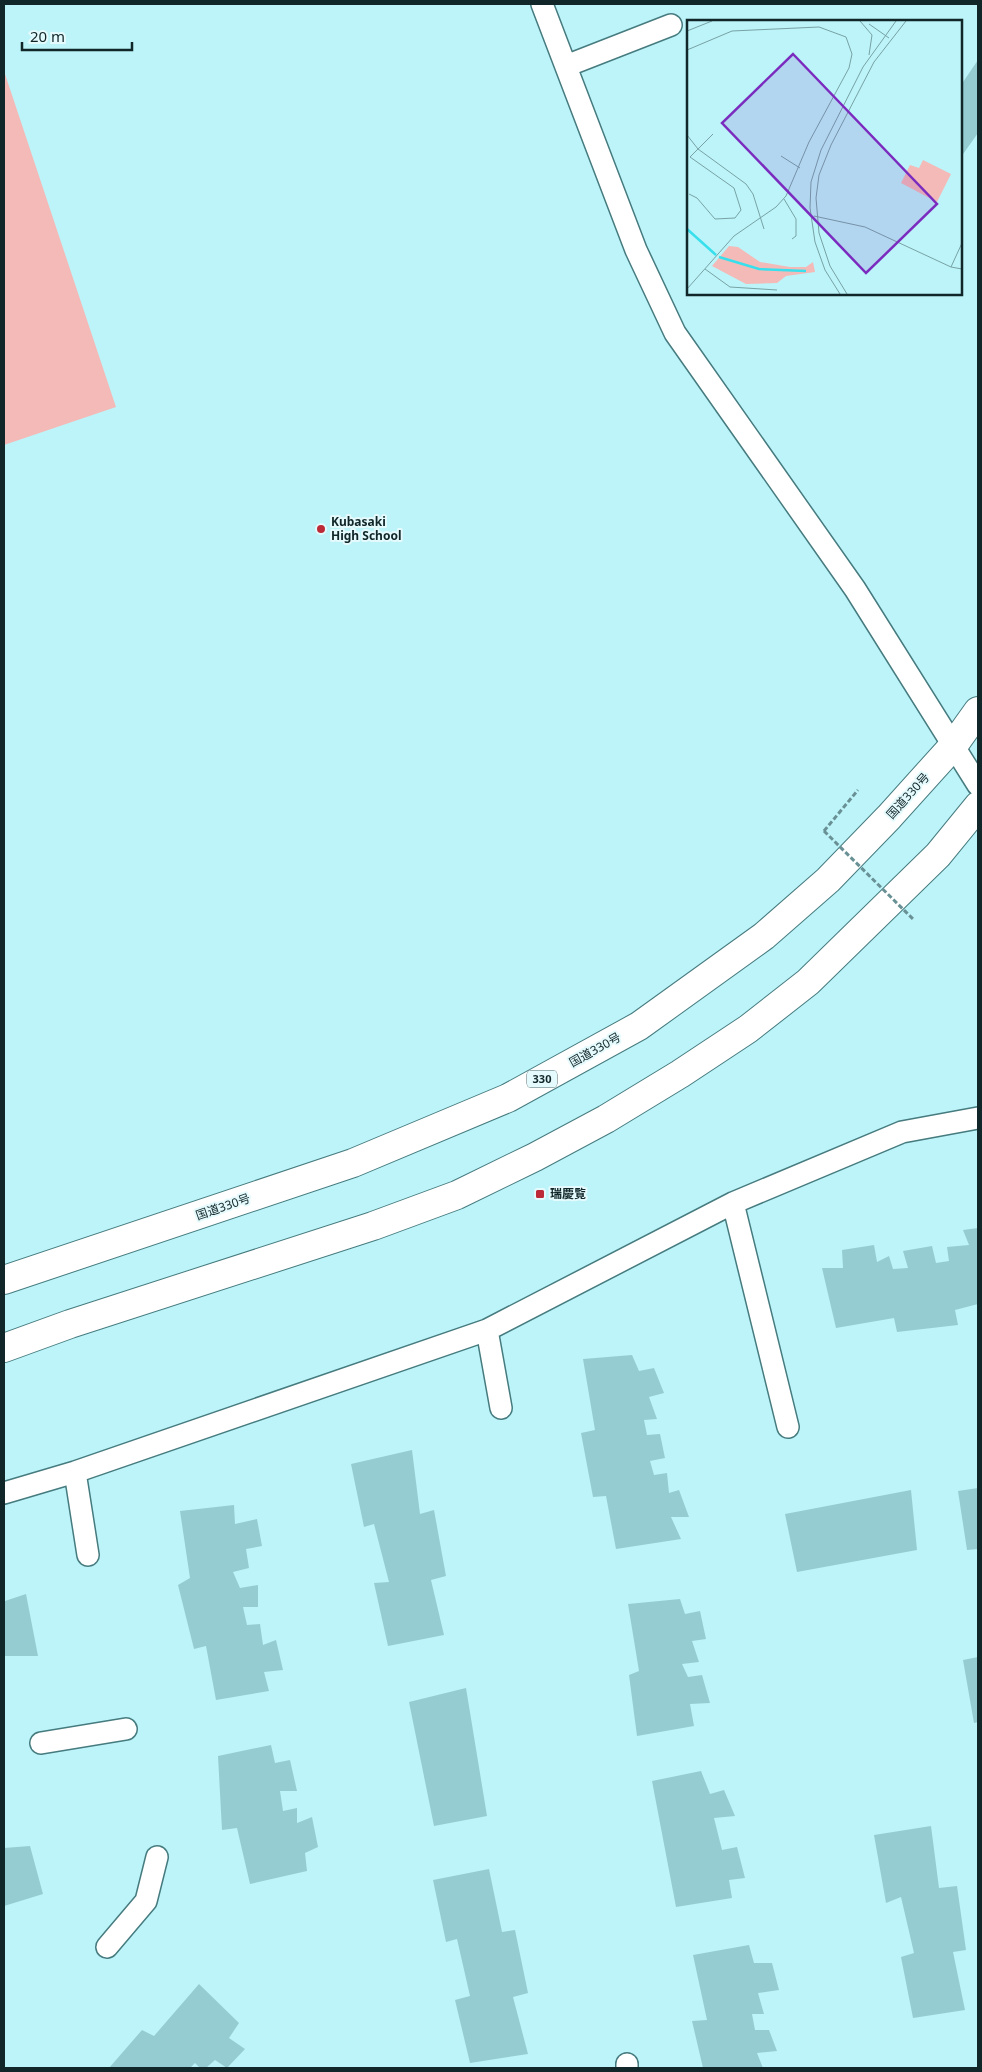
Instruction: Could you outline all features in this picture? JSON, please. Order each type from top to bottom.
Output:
[{"type":"highway","name":"国道330号","points":[[4,1280],[353,1163],[508,1098],[639,1026],[764,936],[828,880],[889,817],[953,746],[978,711]]},
{"type":"highway","points":[[4,1348],[70,1324],[373,1226],[457,1195],[535,1157],[606,1119],[680,1074],[748,1029],[808,982],[938,855],[978,806]]},
{"type":"lane","points":[[542,4],[636,250],[675,333],[855,589],[978,785]]},
{"type":"lane","points":[[566,66],[671,25]]},
{"type":"lane","points":[[4,1493],[75,1472],[487,1330],[733,1203],[902,1132],[978,1118]]},
{"type":"lane","points":[[733,1203],[788,1428]]},
{"type":"lane","points":[[487,1330],[501,1408]]},
{"type":"lane","points":[[75,1472],[88,1555]]},
{"type":"lane","points":[[41,1743],[126,1729]]},
{"type":"lane","points":[[107,1947],[146,1901],[157,1857]]},
{"type":"path","points":[[858,790],[824,831],[913,919]]},
{"type":"shaded area","points":[[4,71],[116,407],[4,445]]},
{"type":"building","points":[[978,60],[978,133],[962,156],[962,84]]},
{"type":"building","points":[[978,1228],[978,1304],[955,1310],[958,1325],[897,1332],[894,1318],[836,1328],[822,1268],[843,1268],[842,1250],[874,1245],[877,1262],[889,1256],[893,1269],[908,1268],[903,1251],[932,1246],[936,1263],[949,1261],[947,1247],[969,1245],[963,1230]]},
{"type":"building","points":[[632,1355],[639,1371],[654,1368],[664,1393],[649,1397],[657,1419],[644,1420],[647,1435],[660,1434],[665,1458],[650,1461],[654,1475],[667,1473],[669,1493],[679,1490],[689,1517],[671,1517],[681,1539],[616,1549],[606,1496],[593,1497],[581,1433],[595,1430],[583,1359]]},
{"type":"building","points":[[412,1450],[420,1514],[434,1510],[446,1576],[431,1580],[444,1635],[388,1646],[374,1583],[389,1582],[374,1524],[364,1527],[351,1464]]},
{"type":"building","points":[[978,1488],[978,1549],[967,1550],[958,1491]]},
{"type":"building","points":[[911,1490],[917,1550],[797,1572],[785,1514]]},
{"type":"building","points":[[234,1505],[235,1524],[257,1519],[262,1546],[246,1549],[249,1568],[233,1572],[240,1588],[258,1585],[258,1607],[243,1607],[247,1625],[260,1624],[263,1645],[276,1640],[283,1670],[264,1672],[269,1691],[216,1700],[206,1646],[194,1649],[178,1585],[190,1578],[180,1511]]},
{"type":"building","points":[[26,1594],[38,1656],[4,1656],[4,1597],[5,1601]]},
{"type":"building","points":[[680,1599],[685,1614],[700,1611],[706,1639],[692,1641],[699,1662],[682,1664],[688,1677],[702,1675],[710,1703],[690,1704],[694,1726],[637,1736],[629,1675],[639,1671],[628,1604]]},
{"type":"building","points":[[978,1657],[978,1722],[974,1723],[963,1660]]},
{"type":"building","points":[[466,1688],[487,1816],[434,1826],[409,1702]]},
{"type":"building","points":[[271,1745],[275,1763],[290,1760],[297,1791],[280,1791],[283,1811],[297,1808],[297,1823],[312,1817],[318,1847],[305,1853],[307,1871],[250,1884],[237,1828],[222,1830],[218,1756]]},
{"type":"building","points":[[701,1771],[710,1794],[724,1790],[735,1816],[714,1818],[722,1850],[737,1847],[745,1878],[729,1880],[732,1898],[676,1907],[652,1781]]},
{"type":"building","points":[[931,1826],[939,1888],[957,1886],[966,1950],[953,1952],[965,2010],[913,2018],[901,1957],[914,1953],[901,1897],[886,1903],[874,1835]]},
{"type":"building","points":[[30,1846],[43,1894],[4,1906],[4,1848]]},
{"type":"building","points":[[489,1869],[502,1932],[515,1930],[528,1993],[513,1997],[528,2054],[470,2063],[455,2000],[470,1996],[457,1939],[446,1942],[433,1880]]},
{"type":"building","points":[[749,1945],[754,1963],[772,1963],[779,1990],[758,1993],[764,2014],[752,2014],[755,2030],[769,2030],[777,2051],[757,2053],[763,2068],[703,2068],[692,2021],[707,2020],[693,1955]]},
{"type":"building","points":[[199,1984],[239,2023],[229,2038],[245,2049],[227,2068],[215,2060],[206,2068],[200,2068],[195,2063],[190,2068],[109,2068],[142,2030],[154,2036]]},
{"type":"place","name":"Kubasaki High School","points":[[321,529]]},
{"type":"place","name":"瑞慶覧","points":[[540,1194]]}]
